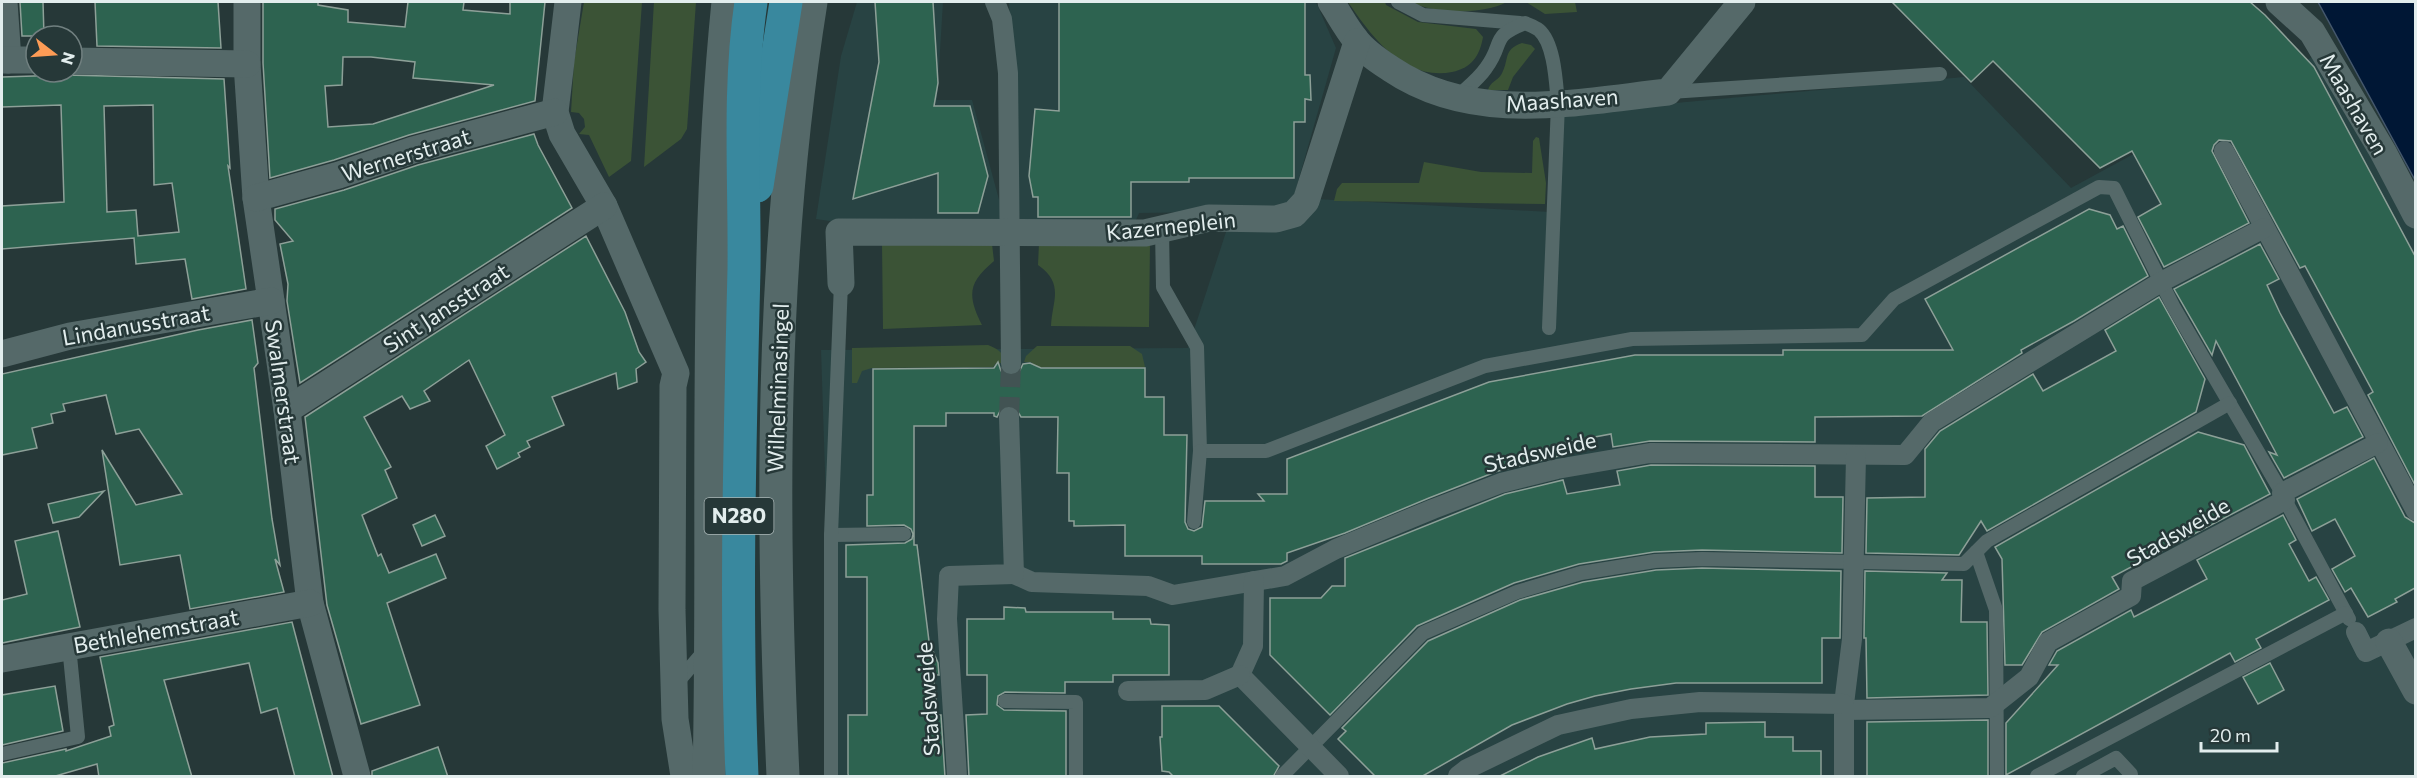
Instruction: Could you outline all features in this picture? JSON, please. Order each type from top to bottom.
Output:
[{"type":"main road","name":"N280","points":[[709,777],[713,294],[728,2]]},
{"type":"main road","name":"Wilhelminasingel","points":[[742,777],[737,574],[744,255],[741,134],[751,2]]},
{"type":"main road","name":"Wilhelminasingel","points":[[744,255],[765,140],[786,2]]},
{"type":"main road","name":"Wilhelminasingel","points":[[783,777],[776,624],[775,490],[778,355],[784,219],[794,122],[812,2]]},
{"type":"street","points":[[4,2],[5,60],[24,60]]},
{"type":"street","name":"Swalmerstraat","points":[[247,2],[247,64],[256,198],[287,410],[310,603],[357,777]]},
{"type":"street","points":[[568,2],[555,112],[562,134],[604,206],[676,373],[673,386],[674,686],[675,719],[684,777]]},
{"type":"street","points":[[995,2],[1002,19],[1008,73],[1011,364]]},
{"type":"street","name":"Maashaven","points":[[1331,2],[1356,42],[1375,58],[1403,77],[1454,99],[1522,106],[1668,92]]},
{"type":"street","points":[[1668,92],[1742,2]]},
{"type":"street","name":"Maashaven","points":[[2280,2],[2312,32],[2383,152],[2415,215]]},
{"type":"street","name":"Kazerneplein","points":[[841,283],[839,232],[1145,233],[1209,218],[1276,219],[1294,214],[1306,201],[1356,42]]},
{"type":"street","points":[[84,61],[247,64]]},
{"type":"street","name":"Wernerstraat","points":[[256,198],[339,175],[413,150],[555,112]]},
{"type":"street","points":[[2224,151],[2415,511]]},
{"type":"street","name":"Sint Jansstraat","points":[[287,410],[604,206]]},
{"type":"street","name":"Stadsweide","points":[[957,777],[946,619],[949,576],[1014,574],[1032,582],[1148,586],[1173,595],[1285,576],[1336,549],[1432,509],[1501,483],[1557,469],[1650,453],[1905,455],[1932,422],[2161,282],[2264,228]]},
{"type":"street","name":"Lindanusstraat","points":[[2,354],[70,336],[271,301]]},
{"type":"street","points":[[1009,417],[1014,574]]},
{"type":"street","name":"Stadsweide","points":[[1458,777],[1467,769],[1558,725],[1631,709],[1700,702],[1844,707],[1990,708],[2029,677],[2048,642],[2131,596],[2132,581],[2378,443]]},
{"type":"street","points":[[1844,777],[1844,707],[1852,639],[1856,456]]},
{"type":"street","points":[[1128,691],[1205,690],[1240,675],[1253,646],[1254,581]]},
{"type":"street","name":"Bethlehemstraat","points":[[2,659],[310,603]]},
{"type":"street","points":[[2356,632],[2366,652],[2415,628]]},
{"type":"street","points":[[2389,642],[2415,691]]},
{"type":"street","points":[[1240,675],[1339,777]]},
{"type":"lane","points":[[1398,2],[1423,15],[1526,24],[1539,30],[1548,45],[1554,69],[1558,104],[1549,328]]},
{"type":"lane","points":[[1454,99],[1486,69],[1497,43],[1506,31],[1526,24]]},
{"type":"lane","points":[[1668,92],[1940,74]]},
{"type":"lane","points":[[1200,451],[1266,451],[1485,366],[1632,339],[1862,335],[1894,299],[2099,187],[2114,188],[2161,282],[2283,496],[2356,632]]},
{"type":"lane","points":[[1162,229],[1163,287],[1197,347],[1200,451],[1194,522]]},
{"type":"lane","points":[[831,777],[831,535],[841,283]]},
{"type":"lane","points":[[1282,777],[1423,633],[1517,592],[1581,573],[1655,561],[1701,559],[1853,564],[1964,564],[1987,541],[2230,403]]},
{"type":"lane","points":[[831,535],[904,534]]},
{"type":"lane","points":[[1976,552],[1996,610],[1997,777]]},
{"type":"lane","points":[[2037,777],[2346,613]]},
{"type":"lane","points":[[674,686],[710,645]]},
{"type":"lane","points":[[2,754],[78,737],[69,646]]},
{"type":"lane","points":[[1005,701],[1076,702],[1076,777]]},
{"type":"lane","points":[[2083,777],[2116,758],[2131,774]]},
{"type":"shaded area","points":[[857,2],[943,2],[937,100],[972,100],[1007,229],[864,226],[816,219],[841,56]]},
{"type":"shaded area","points":[[1009,2],[1316,2],[1336,48],[1294,196],[1279,211],[1139,213],[1133,227],[1020,229]]},
{"type":"shaded area","points":[[2314,56],[2415,205],[2415,776],[835,776],[821,350],[1188,348],[1227,229],[1316,199],[1550,212],[1554,114],[1964,77],[2071,188]]},
{"type":"green space","points":[[584,2],[642,2],[631,161],[609,177],[589,135],[579,134],[585,127],[584,119],[579,113],[571,112],[574,62]]},
{"type":"green space","points":[[654,2],[696,2],[687,129],[681,139],[644,167]]},
{"type":"green space","points":[[1348,2],[1385,2],[1386,5],[1418,22],[1476,29],[1483,37],[1480,50],[1470,64],[1459,70],[1435,73],[1419,70],[1391,54]]},
{"type":"green space","points":[[1410,2],[1507,2],[1472,11],[1446,11]]},
{"type":"green space","points":[[1526,2],[1575,2],[1577,12],[1545,14]]},
{"type":"green space","points":[[1522,43],[1531,45],[1535,49],[1513,77],[1508,90],[1488,90],[1504,70],[1509,52]]},
{"type":"green space","points":[[1536,137],[1539,138],[1546,183],[1545,204],[1334,201],[1337,189],[1342,183],[1419,183],[1424,162],[1481,172],[1532,173],[1533,141]]},
{"type":"green space","points":[[882,243],[992,244],[994,261],[979,276],[972,297],[982,325],[883,329]]},
{"type":"green space","points":[[1039,243],[1150,243],[1149,327],[1051,326],[1054,286],[1052,279],[1038,265]]},
{"type":"green space","points":[[988,345],[1000,351],[1006,363],[996,363],[993,367],[872,368],[862,371],[857,383],[852,383],[852,348]]},
{"type":"green space","points":[[1037,346],[1130,346],[1142,354],[1145,367],[1036,367],[1031,362],[1024,362],[1026,356]]},
{"type":"water","points":[[2318,2],[2415,2],[2415,180]]},
{"type":"building","points":[[20,2],[43,2],[44,24],[24,24],[24,36],[22,36]]},
{"type":"building","points":[[95,2],[218,2],[221,48],[97,46]]},
{"type":"building","points":[[263,2],[318,2],[318,5],[348,10],[348,22],[405,27],[408,2],[464,2],[463,10],[510,14],[510,2],[545,2],[535,101],[409,135],[270,178],[263,63]],"holes":[[[343,57],[371,57],[415,62],[413,78],[494,85],[373,124],[328,127],[325,86],[342,85]]]},
{"type":"building","points":[[875,2],[933,2],[938,83],[934,106],[970,106],[988,176],[978,213],[938,213],[938,173],[853,199],[879,62]]},
{"type":"building","points":[[1059,2],[1305,2],[1305,75],[1310,75],[1311,100],[1305,99],[1305,122],[1294,122],[1294,178],[1189,178],[1189,182],[1131,182],[1131,217],[1038,217],[1038,197],[1033,197],[1029,176],[1035,109],[1059,111]]},
{"type":"building","points":[[1892,2],[2250,2],[2265,15],[2314,67],[2415,256],[2415,485],[2368,395],[2373,392],[2305,266],[2300,268],[2231,141],[2219,140],[2212,151],[2249,223],[2164,267],[2138,217],[2161,204],[2132,151],[2100,168],[1993,61],[1971,82]]},
{"type":"building","points":[[84,75],[224,79],[230,168],[228,166],[246,289],[192,299],[185,259],[136,264],[134,238],[2,249],[2,206],[64,202],[61,105],[2,107],[2,77],[24,76],[24,84],[84,84]],"holes":[[[153,105],[154,185],[172,183],[179,232],[138,236],[136,210],[107,212],[104,106]]]},
{"type":"building","points":[[534,134],[572,208],[300,383],[287,301],[288,284],[280,244],[293,241],[275,220],[275,209],[344,190],[418,165]]},
{"type":"building","points":[[2089,209],[2110,215],[2117,229],[2123,226],[2148,276],[2021,350],[2022,353],[1922,416],[1815,417],[1815,442],[1650,441],[1613,447],[1611,434],[1557,444],[1559,456],[1498,471],[1345,533],[1287,553],[1287,561],[1281,564],[1202,564],[1202,556],[1125,556],[1125,525],[1074,526],[1074,521],[1069,521],[1069,473],[1057,473],[1058,417],[1021,417],[1015,407],[1008,405],[1002,407],[997,417],[994,413],[946,413],[946,426],[914,426],[914,545],[917,545],[929,641],[938,663],[939,675],[933,675],[938,715],[941,715],[945,777],[849,777],[848,715],[867,715],[867,577],[846,577],[846,545],[905,543],[912,539],[913,534],[911,529],[904,525],[867,526],[867,495],[873,495],[873,369],[994,368],[998,362],[1001,371],[1011,376],[1018,374],[1023,364],[1030,363],[1041,368],[1145,368],[1145,397],[1164,397],[1164,435],[1187,435],[1185,522],[1188,529],[1194,531],[1202,527],[1205,501],[1264,501],[1258,494],[1287,494],[1287,459],[1489,382],[1635,355],[1783,355],[1783,350],[1953,350],[1925,299]]},
{"type":"building","points":[[586,236],[625,312],[639,352],[646,362],[636,369],[637,382],[618,389],[616,373],[552,397],[564,425],[527,441],[530,447],[518,453],[520,457],[497,469],[486,446],[505,435],[469,360],[424,391],[430,401],[410,409],[402,396],[364,417],[391,467],[385,470],[397,498],[362,515],[378,556],[381,554],[389,573],[436,554],[446,578],[387,603],[420,705],[361,724],[327,605],[305,417]]},
{"type":"building","points":[[2260,244],[2279,279],[2267,285],[2280,313],[2334,413],[2347,407],[2363,437],[2284,478],[2269,452],[2277,455],[2216,341],[2212,355],[2174,289]]},
{"type":"building","points":[[2159,297],[2205,379],[2196,412],[1987,531],[1981,521],[1959,555],[1866,553],[1867,498],[1925,497],[1925,449],[1940,431],[2033,374],[2043,391],[2116,351],[2105,330]]},
{"type":"building","points":[[252,320],[258,363],[254,368],[272,519],[280,565],[275,559],[284,592],[190,609],[180,555],[120,565],[102,450],[136,505],[182,494],[139,429],[116,434],[106,395],[63,404],[65,411],[51,414],[53,423],[32,428],[37,448],[2,455],[2,374]]},
{"type":"building","points":[[2198,432],[2244,445],[2270,494],[2112,577],[2119,589],[2042,632],[2022,665],[2005,665],[2002,559],[1995,547]]},
{"type":"building","points":[[2374,458],[2405,517],[2415,523],[2415,588],[2395,599],[2397,602],[2368,617],[2351,588],[2345,592],[2332,569],[2355,556],[2335,519],[2312,531],[2297,499]]},
{"type":"building","points":[[1651,465],[1815,466],[1815,497],[1843,497],[1842,553],[1702,550],[1654,552],[1579,564],[1514,583],[1417,626],[1330,715],[1270,655],[1270,598],[1321,598],[1332,586],[1345,586],[1345,558],[1505,494],[1563,480],[1567,494],[1620,485],[1617,471]]},
{"type":"building","points":[[104,491],[79,517],[53,523],[48,504]]},
{"type":"building","points":[[435,515],[445,536],[422,546],[413,525]]},
{"type":"building","points":[[2283,515],[2296,540],[2289,544],[2309,581],[2316,577],[2329,600],[2256,639],[2261,648],[2235,662],[2230,653],[2006,775],[2006,723],[2058,665],[2049,665],[2057,651],[2131,610],[2134,617],[2207,579],[2197,560]]},
{"type":"building","points":[[58,531],[80,627],[2,643],[2,600],[27,594],[15,541]]},
{"type":"building","points":[[1702,568],[1841,571],[1840,638],[1822,638],[1822,683],[1676,683],[1595,696],[1512,725],[1421,777],[1376,777],[1338,739],[1346,731],[1342,728],[1428,641],[1520,600],[1583,582],[1656,570]]},
{"type":"building","points":[[1865,571],[1947,573],[1942,580],[1962,580],[1961,622],[1987,622],[1988,695],[1867,698],[1866,638],[1864,638]]},
{"type":"building","points":[[1004,607],[1025,608],[1026,612],[1113,612],[1113,619],[1150,619],[1151,624],[1169,625],[1169,675],[1113,675],[1113,682],[1065,682],[1065,693],[1005,692],[998,696],[997,705],[1004,710],[1066,711],[1066,777],[969,777],[966,715],[987,714],[987,675],[967,675],[967,619],[1004,619]]},
{"type":"building","points":[[292,622],[333,777],[295,777],[277,708],[261,713],[249,663],[164,680],[192,777],[99,777],[97,764],[52,777],[2,777],[2,763],[66,749],[66,751],[111,736],[109,727],[114,725],[100,657]]},
{"type":"building","points":[[2270,663],[2284,690],[2258,704],[2243,677]]},
{"type":"building","points":[[55,686],[63,731],[2,745],[2,695]]},
{"type":"building","points":[[1162,706],[1219,706],[1279,766],[1273,777],[1174,777],[1169,772],[1162,771],[1160,737],[1162,737]]},
{"type":"building","points":[[1988,720],[1988,777],[1867,777],[1867,722]]},
{"type":"building","points":[[1765,722],[1765,737],[1793,737],[1793,751],[1821,751],[1821,777],[1498,777],[1538,757],[1592,738],[1595,749],[1650,737],[1706,734],[1706,723]]},
{"type":"building","points":[[438,747],[448,777],[372,777],[372,771]]},
{"type":"tunnel","points":[[1009,417],[1011,364]]}]
